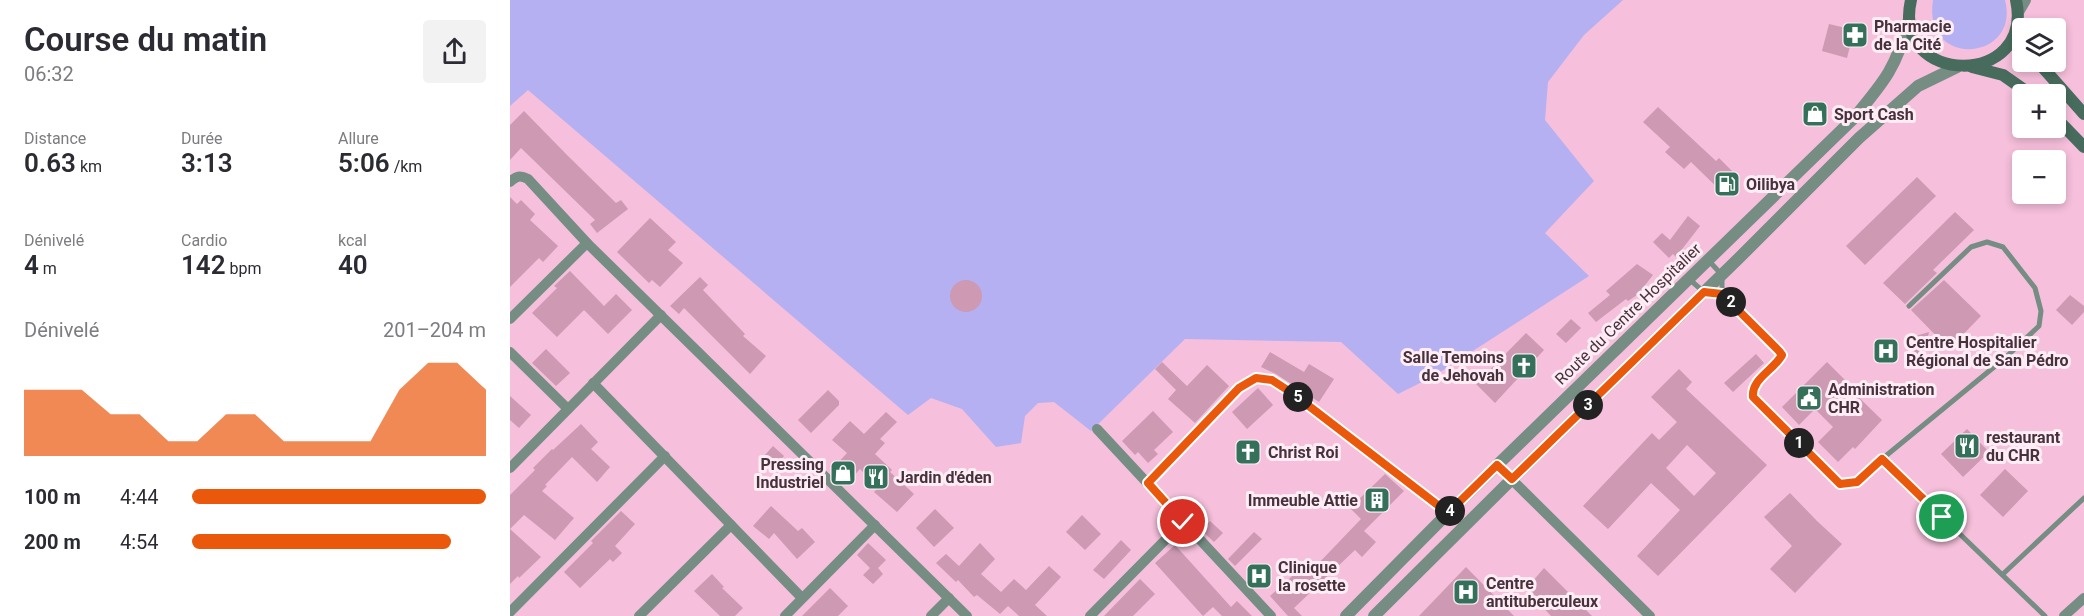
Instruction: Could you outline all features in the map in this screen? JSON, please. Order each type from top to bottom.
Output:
[{"type":"main road","points":[[1909,6],[1913,32],[1922,49],[1937,60],[1957,67],[1989,61],[2004,49],[2010,41],[2018,17]]},
{"type":"main road","points":[[1971,66],[2003,75],[2016,84]]},
{"type":"main road","points":[[2047,72],[2084,114]]},
{"type":"main road","points":[[2066,128],[2084,147]]},
{"type":"street","points":[[2018,17],[2025,0]]},
{"type":"street","name":"Route du Centre Hospitalier","points":[[1346,616],[1707,259],[1853,119],[1883,82],[1902,47],[1909,6]]},
{"type":"street","points":[[1374,616],[1859,138],[1906,96],[1932,78],[1957,67]]},
{"type":"street","points":[[510,182],[515,177],[522,176],[528,179],[587,243],[967,616]]},
{"type":"street","points":[[510,319],[587,243]]},
{"type":"street","points":[[510,468],[661,315]]},
{"type":"street","points":[[510,352],[568,409]]},
{"type":"street","points":[[1148,483],[1239,388],[1256,378],[1272,380],[1292,393],[1448,513]]},
{"type":"street","points":[[593,383],[802,598]]},
{"type":"street","points":[[1097,429],[1271,616]]},
{"type":"street","points":[[510,612],[664,456]]},
{"type":"street","points":[[1497,465],[1650,616]]},
{"type":"street","points":[[1090,616],[1183,522]]},
{"type":"street","points":[[639,616],[731,525]]},
{"type":"street","points":[[785,616],[875,525]]},
{"type":"street","points":[[931,616],[949,598]]},
{"type":"street","points":[[2064,616],[2079,607],[2084,598]]},
{"type":"lane","points":[[1688,278],[1704,292],[1722,294],[1782,355],[1754,386],[1753,397],[1840,484],[1857,482],[2005,358],[2039,326],[2041,311],[2035,288],[2016,263],[2003,247],[1987,242],[1971,247],[1908,306]]},
{"type":"lane","points":[[1707,259],[1722,275],[1722,294]]},
{"type":"lane","points":[[1882,459],[2045,616]]},
{"type":"lane","points":[[2003,574],[2084,498]]},
{"type":"shaded area","points":[[510,0],[1623,0],[1584,35],[1548,82],[1545,120],[1594,181],[1545,233],[1589,276],[1434,376],[1398,394],[1341,342],[1185,339],[1091,431],[1054,402],[1038,403],[1025,416],[1021,443],[996,447],[962,409],[931,398],[908,415],[528,90],[510,106]]},
{"type":"shaded area","points":[[1933,0],[2005,0],[2006,20],[1999,36],[1986,45],[1971,49],[1955,47],[1942,38],[1934,23]]},
{"type":"building","points":[[1829,24],[1854,30],[1847,58],[1822,51]]},
{"type":"building","points":[[1658,107],[1716,161],[1719,158],[1740,179],[1725,195],[1691,162],[1684,169],[1665,152],[1670,147],[1643,122]]},
{"type":"building","points":[[524,111],[616,203],[621,200],[628,209],[597,233],[590,224],[595,220],[521,148],[510,160],[510,125]]},
{"type":"building","points":[[1917,177],[1936,196],[1865,265],[1846,246]]},
{"type":"building","points":[[510,197],[517,204],[521,200],[535,214],[530,220],[558,246],[543,262],[539,258],[510,287]]},
{"type":"building","points":[[1955,212],[1974,230],[1933,270],[1937,273],[1905,304],[1883,283]]},
{"type":"building","points":[[1688,216],[1700,226],[1676,257],[1673,254],[1669,258],[1653,242],[1662,233],[1670,240]]},
{"type":"building","points":[[650,218],[676,242],[668,250],[683,263],[660,287],[652,280],[649,283],[617,252]]},
{"type":"building","points":[[1637,264],[1653,275],[1642,289],[1643,291],[1628,301],[1626,299],[1596,322],[1588,313],[1610,295],[1606,291]]},
{"type":"building","points":[[570,271],[604,306],[616,294],[632,310],[608,334],[584,310],[557,337],[532,313],[557,288],[554,286]]},
{"type":"building","points":[[700,277],[708,285],[703,290],[745,334],[743,336],[766,356],[750,374],[684,308],[679,314],[670,306]]},
{"type":"building","points":[[966,280],[977,285],[982,296],[977,307],[966,312],[955,307],[950,296],[955,285]]},
{"type":"building","points":[[1944,280],[1981,316],[1949,349],[1911,310]]},
{"type":"building","points":[[2070,295],[2084,306],[2084,312],[2072,325],[2056,310]]},
{"type":"building","points":[[1571,319],[1581,328],[1566,343],[1556,334]]},
{"type":"building","points":[[1929,332],[1924,352],[1917,355],[1910,352],[1906,345],[1909,338]]},
{"type":"building","points":[[1526,333],[1544,350],[1495,403],[1476,384]]},
{"type":"building","points":[[546,349],[570,373],[556,386],[532,363]]},
{"type":"building","points":[[1270,352],[1304,372],[1309,364],[1334,379],[1319,402],[1261,367]]},
{"type":"building","points":[[1756,354],[1764,363],[1733,392],[1724,383]]},
{"type":"building","points":[[1162,362],[1187,386],[1207,365],[1229,386],[1195,423],[1168,399],[1176,390],[1155,369]]},
{"type":"building","points":[[1827,362],[1845,380],[1843,382],[1882,420],[1855,449],[1853,447],[1838,462],[1818,442],[1833,427],[1815,409],[1799,425],[1782,407]]},
{"type":"building","points":[[1679,369],[1692,382],[1686,389],[1767,465],[1658,576],[1637,556],[1680,510],[1651,483],[1608,529],[1583,506],[1652,433],[1659,440],[1677,422],[1651,397]],"holes":[[[1687,445],[1716,473],[1694,496],[1666,468]]]},
{"type":"building","points":[[1258,388],[1273,405],[1247,429],[1232,412]]},
{"type":"building","points":[[828,390],[839,401],[839,405],[811,433],[798,420]]},
{"type":"building","points":[[510,396],[531,415],[519,428],[510,420]]},
{"type":"building","points":[[1153,411],[1173,432],[1154,450],[1158,454],[1148,463],[1138,452],[1135,455],[1122,441]]},
{"type":"building","points":[[886,412],[897,422],[880,439],[885,443],[875,454],[892,470],[890,472],[914,494],[897,512],[874,492],[878,488],[860,469],[849,481],[834,467],[847,453],[832,440],[850,421],[864,434]]},
{"type":"building","points":[[581,424],[598,442],[591,449],[610,467],[597,482],[572,457],[545,485],[547,486],[542,491],[574,518],[555,540],[524,515],[510,529],[510,495],[552,449]]},
{"type":"building","points":[[1967,429],[1989,452],[1963,477],[1941,454]]},
{"type":"building","points":[[1245,439],[1261,455],[1254,462],[1238,446]]},
{"type":"building","points":[[773,446],[784,456],[776,466],[765,455]]},
{"type":"building","points":[[2005,469],[2028,491],[2003,517],[1980,495]]},
{"type":"building","points":[[1385,474],[1404,491],[1364,531],[1376,542],[1362,557],[1355,550],[1294,608],[1302,616],[1288,616],[1270,596],[1310,560],[1316,566],[1361,519],[1350,508]]},
{"type":"building","points":[[1790,493],[1842,544],[1795,593],[1770,569],[1792,546],[1764,517]]},
{"type":"building","points":[[771,506],[798,531],[802,528],[815,542],[797,559],[774,533],[769,539],[753,526]]},
{"type":"building","points":[[935,509],[954,528],[934,547],[916,528]]},
{"type":"building","points":[[621,511],[635,524],[615,546],[622,553],[613,562],[610,559],[580,588],[564,572]]},
{"type":"building","points":[[1082,515],[1101,534],[1085,550],[1066,532]]},
{"type":"building","points":[[1210,521],[1223,533],[1214,542],[1201,530]]},
{"type":"building","points":[[510,529],[541,557],[510,584]]},
{"type":"building","points":[[1254,532],[1262,539],[1235,566],[1228,559]]},
{"type":"building","points":[[1121,540],[1131,550],[1104,579],[1093,570]]},
{"type":"building","points":[[868,543],[886,560],[878,568],[883,574],[873,584],[863,575],[870,568],[857,555]]},
{"type":"building","points":[[980,543],[995,559],[981,574],[1001,592],[1014,579],[1026,590],[1049,566],[1061,577],[1035,605],[1047,616],[1019,616],[1008,606],[1000,614],[977,595],[974,597],[958,580],[956,582],[936,563],[946,554],[959,566]]},
{"type":"building","points":[[1175,545],[1231,607],[1237,601],[1252,616],[1222,616],[1213,607],[1203,616],[1155,563]]},
{"type":"building","name":"Centre antituberculeux","points":[[1466,567],[1514,616],[1419,616]]},
{"type":"building","points":[[1544,568],[1592,616],[1551,616],[1526,589]]},
{"type":"building","points":[[712,574],[724,587],[722,588],[743,608],[735,616],[720,616],[694,591]]},
{"type":"building","points":[[1140,579],[1155,594],[1133,616],[1104,616]]},
{"type":"building","points":[[830,588],[848,606],[838,616],[802,616]]},
{"type":"place","name":"Pharmacie de la Cité","points":[[1855,35]]},
{"type":"place","name":"Sport Cash","points":[[1815,114]]},
{"type":"place","name":"Oilibya","points":[[1727,184]]},
{"type":"place","name":"Centre Hospitalier Régional de San Pédro","points":[[1886,351]]},
{"type":"place","name":"Salle Temoins de Jehovah","points":[[1524,366]]},
{"type":"place","name":"Administration CHR","points":[[1809,398]]},
{"type":"place","name":"restaurant du CHR","points":[[1967,446]]},
{"type":"place","name":"Christ Roi","points":[[1248,452]]},
{"type":"place","name":"Pressing Industriel","points":[[843,473]]},
{"type":"place","name":"Jardin d'éden","points":[[876,477]]},
{"type":"place","name":"Immeuble Attie","points":[[1377,500]]},
{"type":"place","name":"Clinique la rosette","points":[[1259,576]]},
{"type":"place","name":"Centre antituberculeux","points":[[1466,592]]},
{"type":"route","points":[[1183,522],[1148,483],[1239,388],[1256,378],[1272,380],[1292,393],[1448,513],[1497,465],[1512,479],[1704,292],[1722,294],[1782,355],[1754,386],[1753,397],[1840,484],[1857,482],[1882,459],[1942,517]]}]
